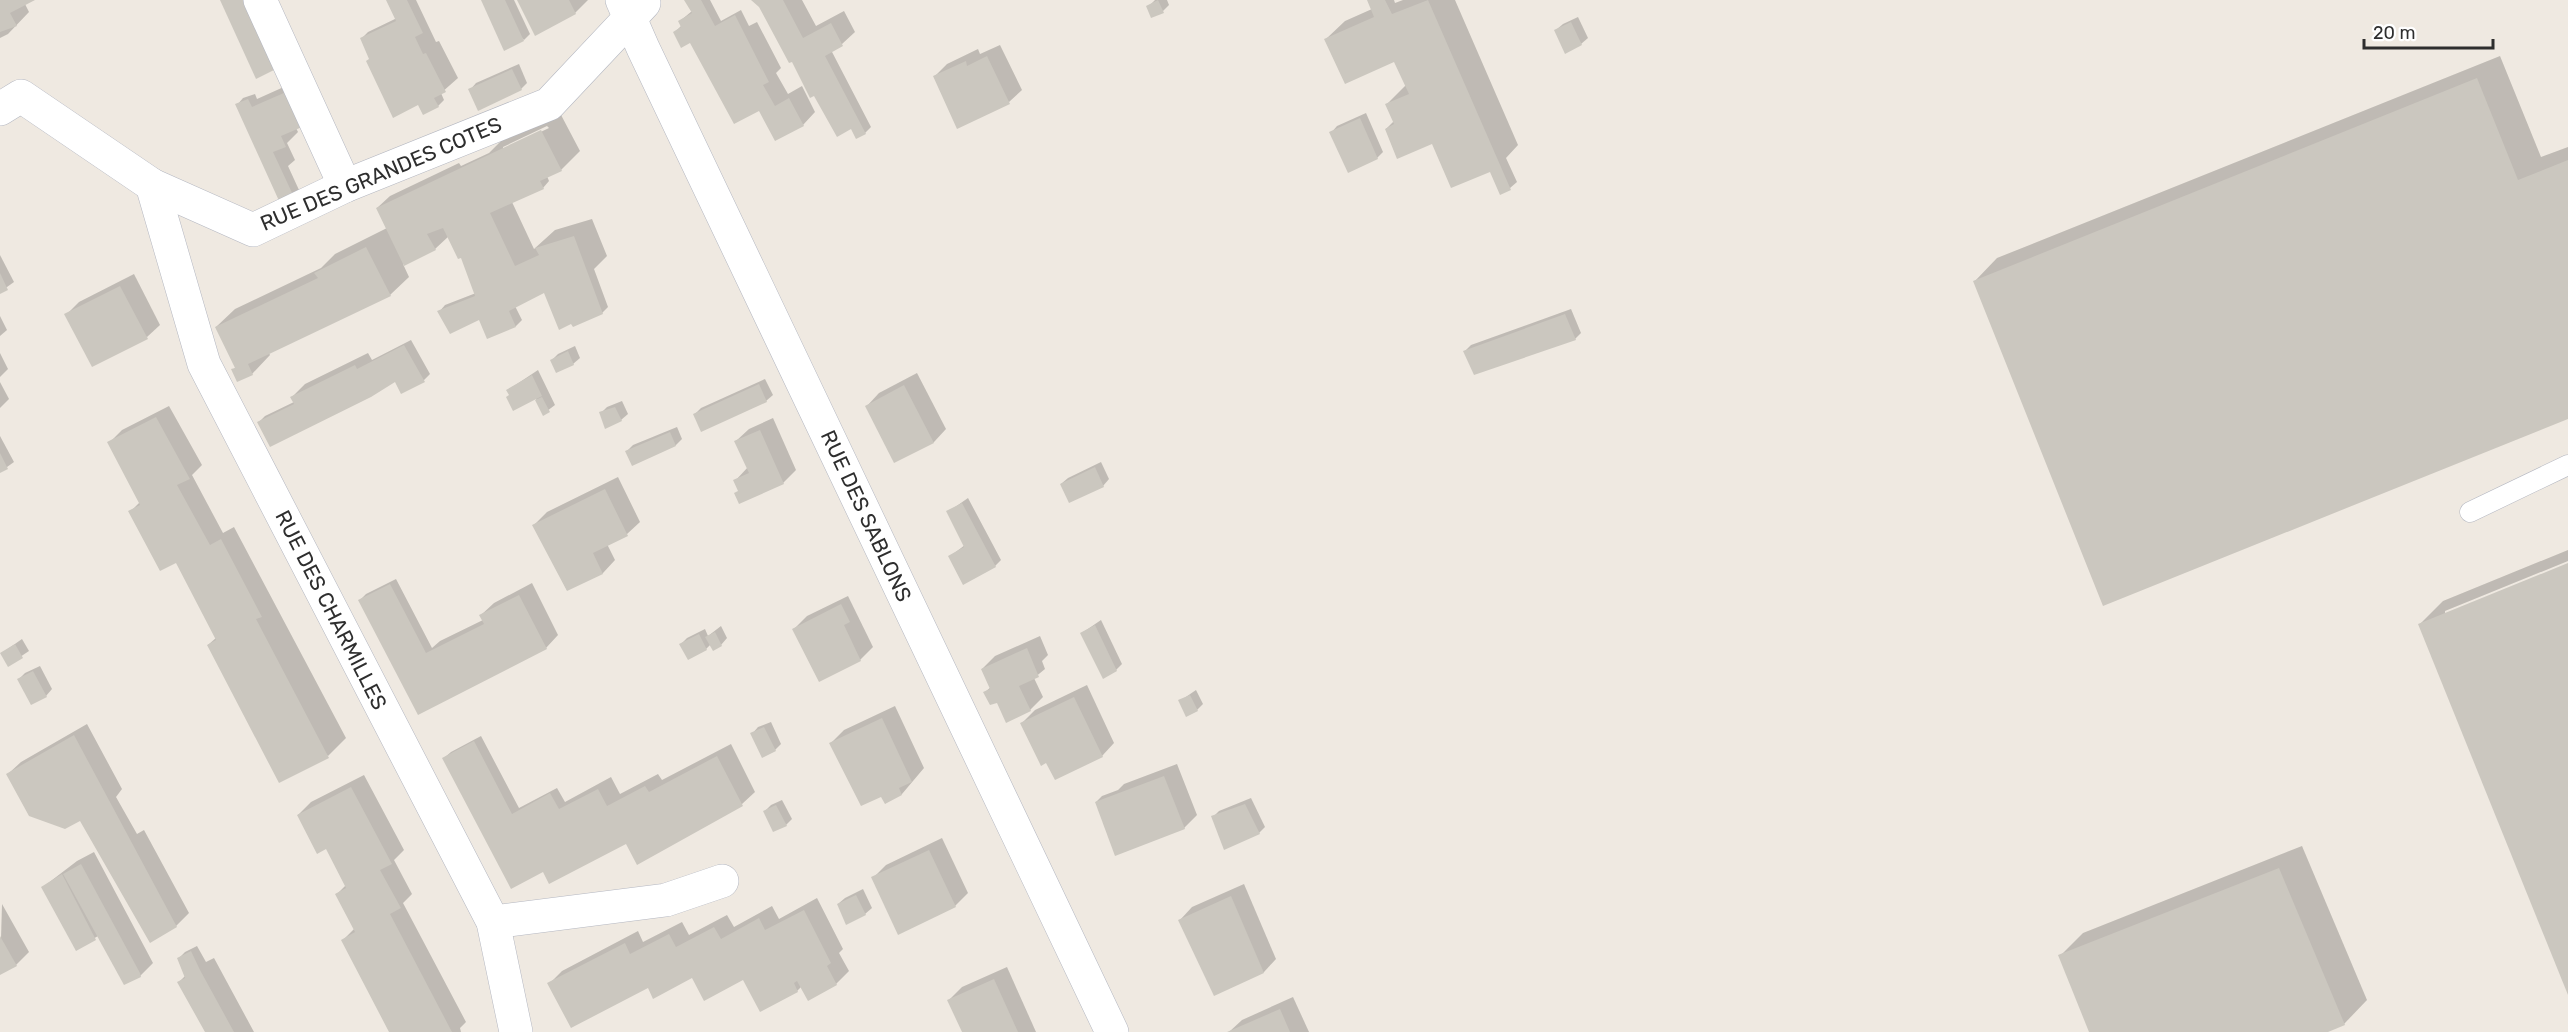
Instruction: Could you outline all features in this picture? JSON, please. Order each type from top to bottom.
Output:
[{"type":"street","points":[[260,0],[345,186]]},
{"type":"street","name":"RUE DES GRANDES COTES","points":[[0,109],[21,96],[152,184],[253,230],[345,186],[549,104],[633,5]]},
{"type":"street","name":"RUE DES SABLONS","points":[[633,5],[648,59],[1112,1032]]},
{"type":"street","name":"RUE DES CHARMILLES","points":[[152,184],[204,364],[493,922],[516,1032]]},
{"type":"street","points":[[493,922],[666,900],[722,881]]},
{"type":"lane","points":[[2470,512],[2568,465]]},
{"type":"building","points":[[0,0],[35,0],[10,13],[17,26],[0,32]]},
{"type":"building","points":[[220,0],[251,0],[282,66],[256,79]]},
{"type":"building","points":[[386,0],[407,0],[423,33],[415,37],[446,92],[434,98],[439,107],[423,115],[418,105],[393,118],[366,61],[369,59],[360,38],[396,21]]},
{"type":"building","points":[[481,0],[505,0],[524,41],[504,51]]},
{"type":"building","points":[[517,0],[569,0],[576,14],[535,36]]},
{"type":"building","points":[[684,0],[701,0],[715,26],[735,15],[769,82],[763,85],[775,106],[789,98],[804,126],[775,141],[759,111],[734,124],[690,43],[681,48],[673,32],[681,27],[678,21],[692,13]]},
{"type":"building","points":[[751,0],[783,0],[803,38],[831,23],[843,46],[825,56],[866,134],[856,139],[851,129],[837,137],[814,96],[810,98],[792,62],[789,63],[759,7]]},
{"type":"building","points":[[1158,0],[1164,13],[1151,18],[1146,6]]},
{"type":"building","points":[[1367,0],[1385,0],[1392,14],[1428,0],[1511,190],[1500,195],[1490,172],[1451,188],[1432,144],[1397,159],[1385,129],[1394,124],[1385,104],[1409,94],[1394,62],[1345,84],[1324,39],[1374,17]]},
{"type":"building","points":[[1571,22],[1582,45],[1565,54],[1554,30]]},
{"type":"building","points":[[987,56],[1010,104],[957,129],[933,76],[966,61],[967,66]]},
{"type":"building","points":[[512,69],[522,90],[478,111],[468,89]]},
{"type":"building","points":[[2477,78],[2518,180],[2568,160],[2568,419],[2103,606],[1973,281]]},
{"type":"building","points":[[293,89],[309,124],[281,136],[286,147],[273,152],[294,197],[280,203],[235,104],[248,99],[252,107]]},
{"type":"building","points":[[1360,118],[1378,159],[1348,173],[1329,132]]},
{"type":"building","points":[[541,130],[562,171],[540,181],[544,189],[490,213],[515,266],[539,255],[535,248],[574,236],[603,314],[573,327],[571,324],[559,330],[544,293],[509,311],[516,327],[487,339],[479,320],[450,334],[437,311],[475,296],[461,258],[458,259],[443,228],[427,234],[436,250],[404,266],[376,208]]},
{"type":"building","points":[[366,247],[391,296],[248,364],[253,375],[237,382],[231,369],[235,368],[215,327],[318,278],[314,273]]},
{"type":"building","points":[[0,273],[8,290],[0,294]]},
{"type":"building","points":[[120,286],[148,339],[92,367],[64,314]]},
{"type":"building","points":[[1565,314],[1576,340],[1474,375],[1463,351]]},
{"type":"building","points":[[404,345],[425,382],[401,394],[395,382],[371,397],[270,447],[257,422],[294,404],[290,397],[355,365],[357,369]]},
{"type":"building","points":[[568,351],[574,365],[556,373],[550,360]]},
{"type":"building","points":[[532,375],[542,396],[513,411],[506,397],[509,395],[506,390]]},
{"type":"building","points":[[759,384],[767,402],[701,432],[693,414]]},
{"type":"building","points":[[904,385],[934,443],[894,463],[865,406]]},
{"type":"building","points":[[542,397],[550,412],[543,416],[535,400]]},
{"type":"building","points":[[615,407],[622,421],[605,429],[599,412]]},
{"type":"building","points":[[156,417],[190,479],[177,485],[210,545],[221,539],[262,617],[256,619],[329,758],[279,783],[207,645],[216,640],[176,563],[160,571],[128,511],[140,505],[107,442]]},
{"type":"building","points":[[760,430],[784,484],[739,504],[734,493],[738,491],[733,480],[749,473],[734,441]]},
{"type":"building","points":[[670,432],[676,446],[632,466],[625,451]]},
{"type":"building","points":[[0,453],[8,469],[0,473]]},
{"type":"building","points":[[1095,467],[1104,487],[1069,503],[1060,484]]},
{"type":"building","points":[[605,489],[628,536],[593,553],[603,574],[567,591],[532,525]]},
{"type":"building","points":[[962,503],[996,567],[963,585],[948,556],[964,547],[946,511]]},
{"type":"building","points":[[2568,563],[2568,995],[2418,624]]},
{"type":"building","points":[[390,584],[426,653],[484,624],[479,615],[519,595],[547,649],[418,715],[358,600]]},
{"type":"building","points":[[841,604],[850,622],[844,625],[861,661],[819,682],[792,629]]},
{"type":"building","points":[[1095,625],[1117,671],[1103,679],[1080,633]]},
{"type":"building","points":[[715,632],[722,646],[713,651],[705,637]]},
{"type":"building","points":[[699,634],[707,650],[688,660],[679,644]]},
{"type":"building","points":[[15,644],[23,658],[8,667],[0,653]]},
{"type":"building","points":[[1027,648],[1039,677],[1019,686],[1031,711],[1006,723],[997,703],[990,705],[983,692],[990,689],[981,669]]},
{"type":"building","points":[[33,671],[47,697],[31,705],[17,679]]},
{"type":"building","points":[[1190,695],[1198,711],[1186,717],[1178,700]]},
{"type":"building","points":[[1074,697],[1103,757],[1055,780],[1046,763],[1041,766],[1020,723]]},
{"type":"building","points":[[882,718],[912,782],[899,788],[902,795],[885,804],[881,797],[861,806],[829,743]]},
{"type":"building","points":[[764,727],[776,751],[762,758],[750,733]]},
{"type":"building","points":[[74,735],[177,927],[150,943],[80,821],[65,829],[29,816],[6,774]]},
{"type":"building","points":[[474,741],[512,814],[550,793],[559,809],[598,789],[607,806],[645,786],[649,792],[717,756],[743,806],[637,865],[626,844],[549,884],[543,872],[511,889],[442,758]]},
{"type":"building","points":[[1164,776],[1185,829],[1115,856],[1095,802]]},
{"type":"building","points":[[351,787],[392,864],[380,870],[401,908],[390,914],[452,1032],[389,1032],[341,940],[355,932],[335,894],[346,888],[326,849],[317,854],[297,815]]},
{"type":"building","points":[[1245,804],[1260,834],[1224,850],[1211,816]]},
{"type":"building","points":[[776,805],[787,826],[773,832],[763,811]]},
{"type":"building","points":[[929,850],[956,907],[898,935],[871,877]]},
{"type":"building","points":[[81,864],[140,973],[141,977],[124,985],[63,874]]},
{"type":"building","points":[[2279,868],[2345,1025],[2328,1032],[2089,1032],[2058,955]]},
{"type":"building","points":[[62,874],[96,940],[76,951],[41,887]]},
{"type":"building","points":[[856,895],[866,915],[846,925],[837,904]]},
{"type":"building","points":[[1231,896],[1264,973],[1214,996],[1178,920]]},
{"type":"building","points":[[804,910],[831,963],[827,966],[837,985],[808,1001],[797,981],[794,983],[798,992],[760,1012],[743,980],[704,1001],[692,978],[653,999],[648,988],[571,1028],[547,983],[625,943],[630,954],[669,934],[676,947],[714,927],[721,939],[759,918],[765,930]]},
{"type":"building","points":[[0,936],[17,966],[0,975]]},
{"type":"building","points":[[191,951],[234,1032],[205,1032],[177,982],[185,978],[177,958]]},
{"type":"building","points":[[994,979],[1018,1032],[962,1032],[947,1000]]},
{"type":"building","points":[[1280,1009],[1290,1032],[1227,1032]]}]
